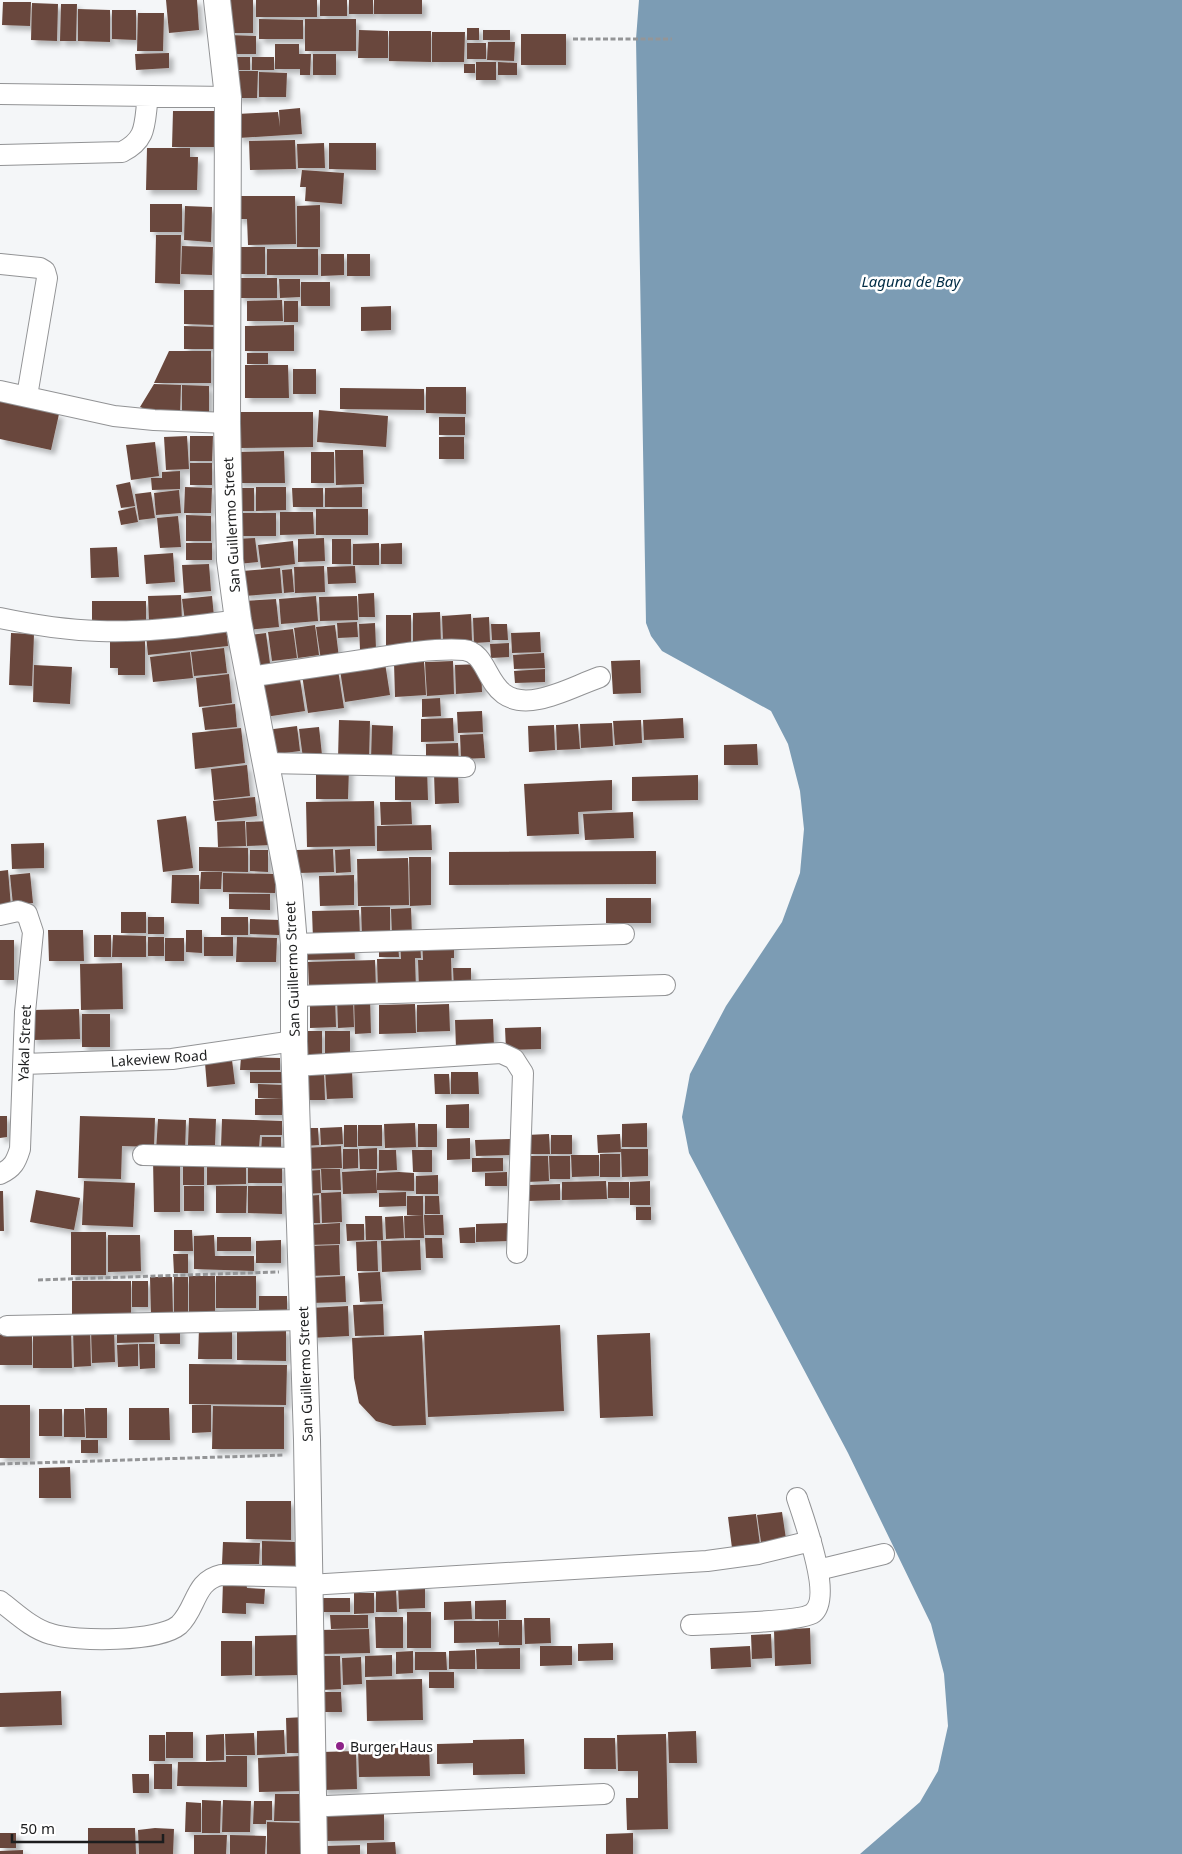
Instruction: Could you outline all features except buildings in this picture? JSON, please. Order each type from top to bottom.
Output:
[{"type":"main road","name":"San Guillermo Street","points":[[217,0],[228,97],[227,423],[230,560],[238,620],[289,883],[294,944],[295,1054],[308,1454],[314,1854]]},
{"type":"street","points":[[0,94],[228,97]]},
{"type":"street","points":[[0,155],[122,152],[136,146],[142,134],[148,96]]},
{"type":"street","points":[[0,264],[40,268],[45,271],[47,278],[27,396]]},
{"type":"street","points":[[0,391],[114,416],[154,420],[227,423]]},
{"type":"street","points":[[0,618],[58,628],[100,631],[136,631],[238,620]]},
{"type":"street","points":[[249,677],[399,654],[457,650],[467,650],[478,656],[496,688],[507,697],[539,699],[600,677]]},
{"type":"street","points":[[266,763],[465,767]]},
{"type":"street","name":"Yakal Street","points":[[0,915],[18,911],[27,914],[33,932],[25,1012],[20,1148],[16,1162],[5,1172]]},
{"type":"street","points":[[294,944],[624,934]]},
{"type":"street","points":[[294,996],[665,985]]},
{"type":"street","name":"Lakeview Road","points":[[23,1064],[295,1054],[501,1053],[514,1058],[523,1073],[517,1253]]},
{"type":"street","points":[[143,1155],[298,1158]]},
{"type":"street","points":[[7,1326],[304,1320]]},
{"type":"street","points":[[691,1625],[794,1618],[812,1613],[818,1606],[818,1570],[797,1498]]},
{"type":"street","points":[[0,1601],[32,1624],[51,1634],[85,1639],[126,1638],[158,1634],[176,1627],[185,1618],[204,1582],[211,1577],[221,1575],[309,1581],[698,1562],[758,1554],[811,1542]]},
{"type":"street","points":[[818,1570],[884,1554]]},
{"type":"street","points":[[327,1806],[604,1794]]},
{"type":"path","points":[[573,39],[672,39]]},
{"type":"path","points":[[38,1280],[302,1271]]},
{"type":"path","points":[[0,1464],[308,1454]]},
{"type":"water","name":"Laguna de Bay","points":[[639,0],[1182,0],[1182,1854],[860,1854],[920,1802],[938,1771],[948,1726],[944,1674],[931,1624],[848,1453],[689,1153],[682,1117],[690,1074],[726,1006],[782,922],[800,873],[804,829],[800,791],[788,744],[771,711],[662,651],[651,636],[646,623],[636,39]]},
{"type":"place","name":"Burger Haus","points":[[340,1746]]}]
